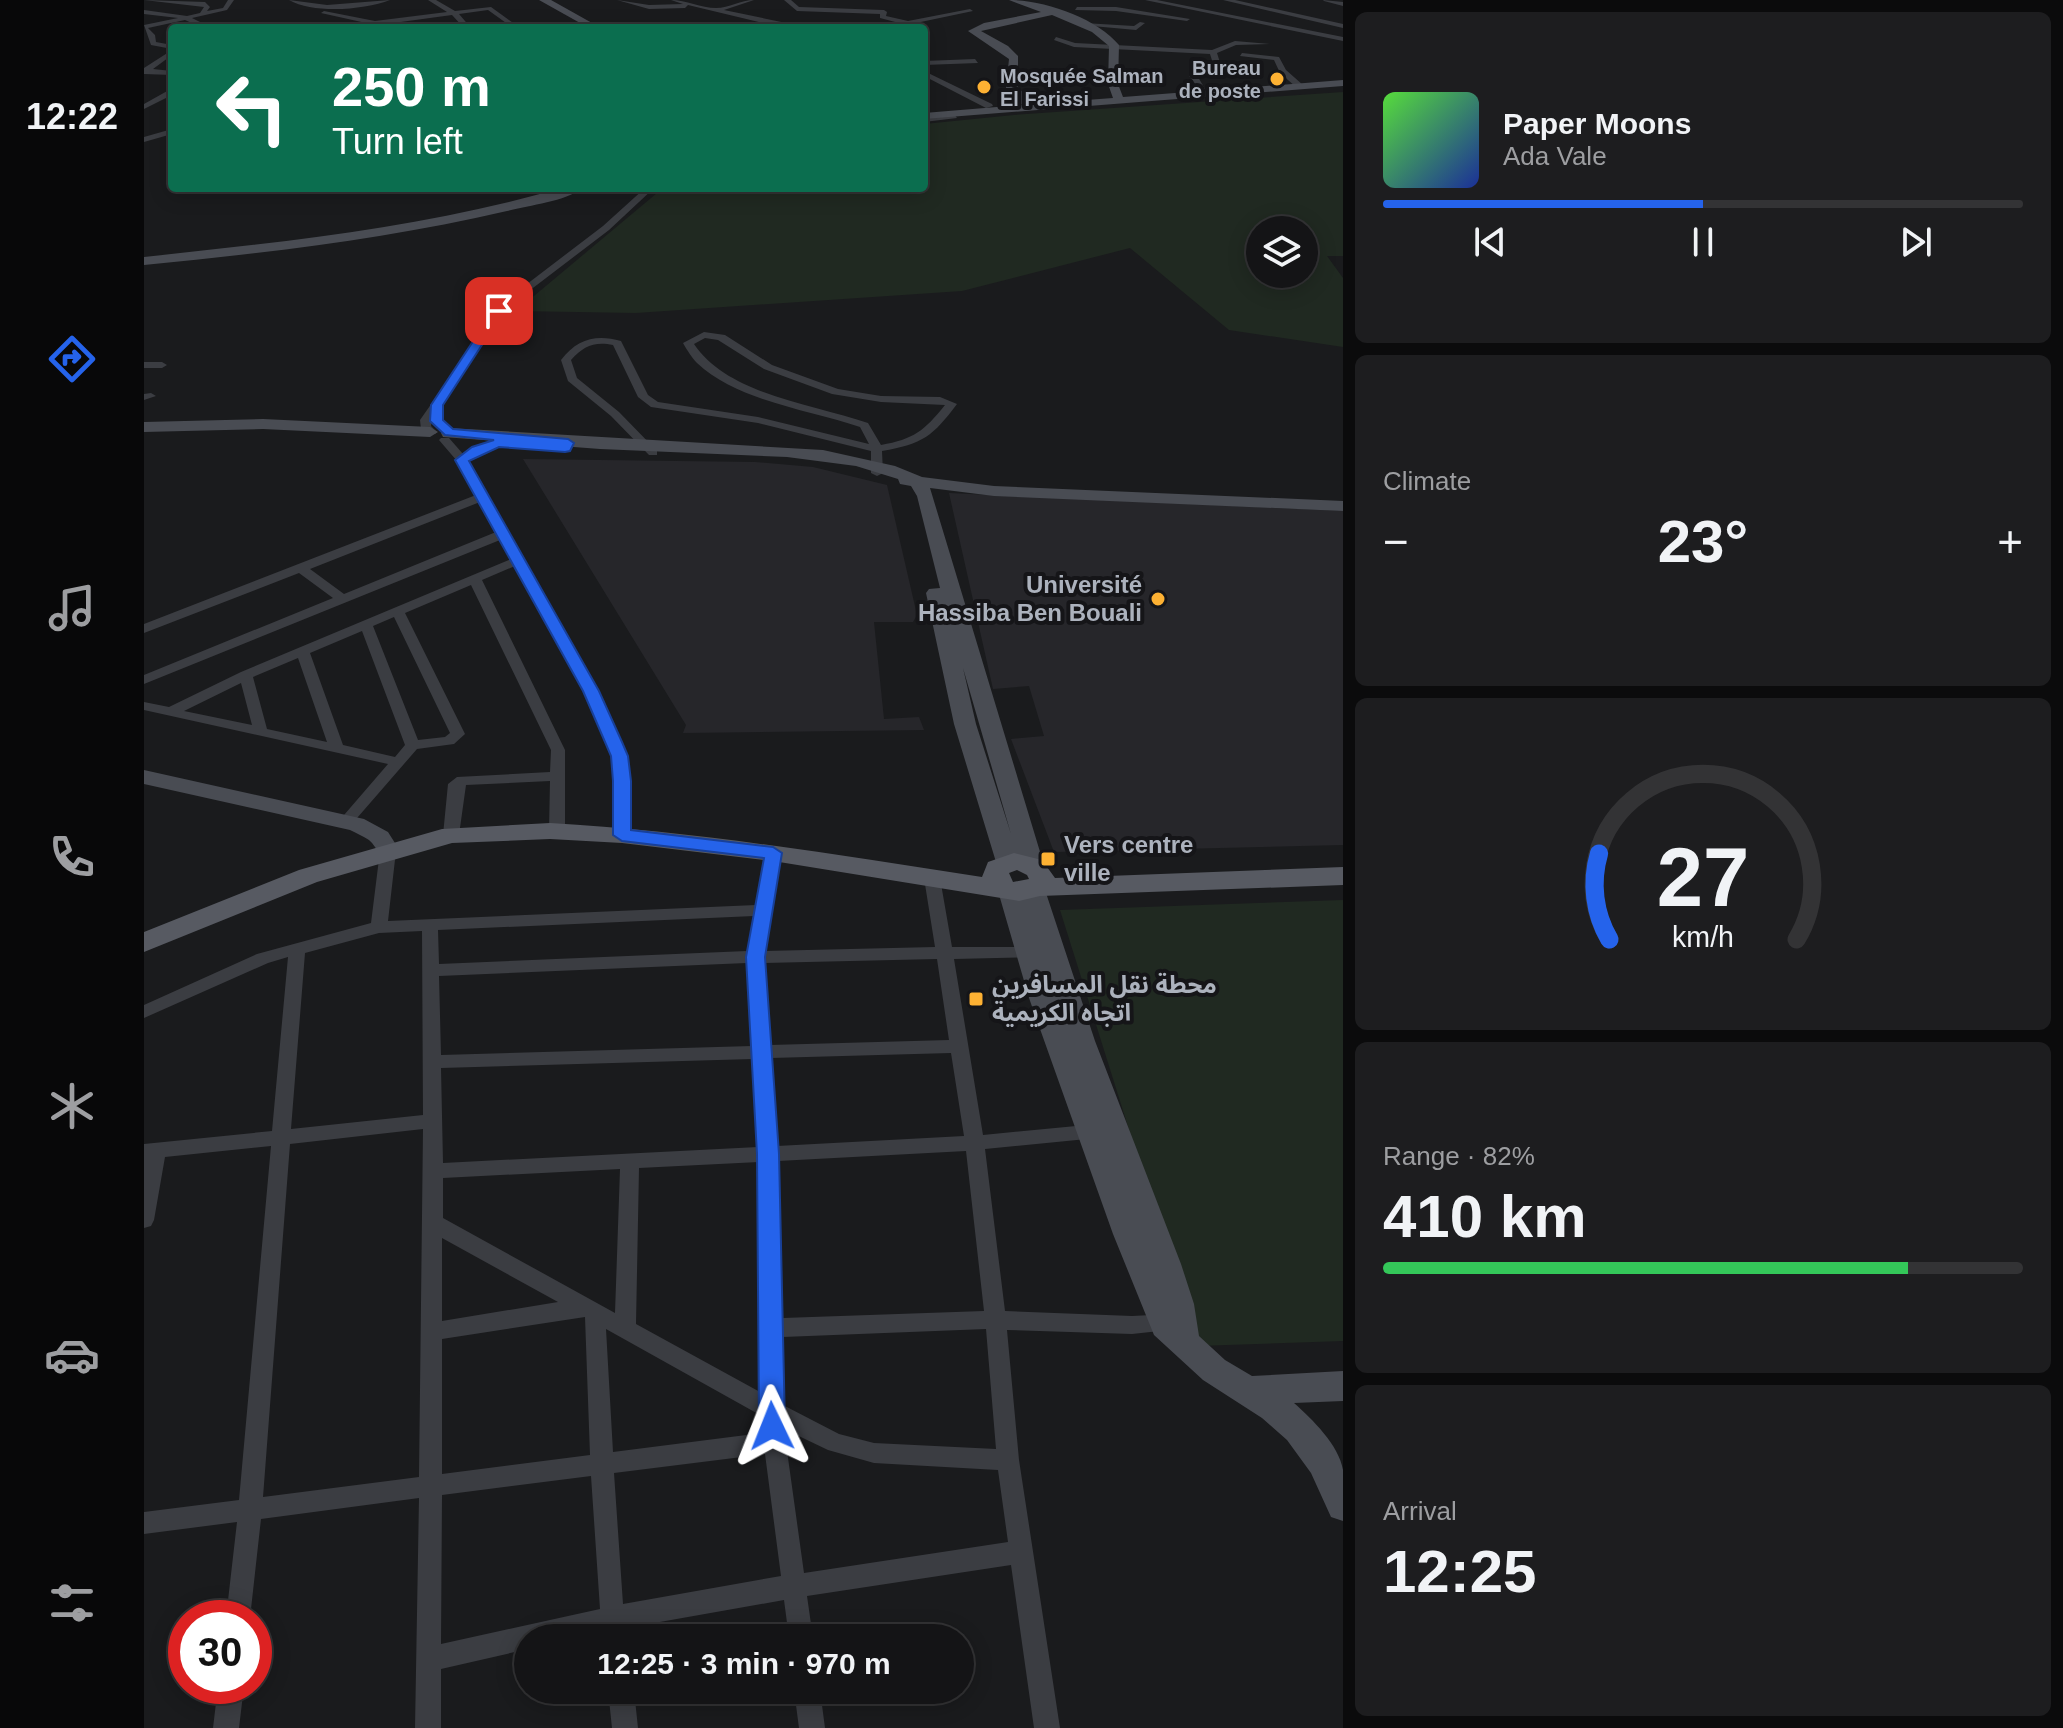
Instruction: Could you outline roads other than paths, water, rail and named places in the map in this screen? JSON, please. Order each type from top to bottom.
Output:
[{"type":"main road","points":[[544,0],[589,24]]},
{"type":"main road","points":[[1014,0],[1084,25],[1102,34],[1114,45],[1120,100]]},
{"type":"main road","points":[[1028,105],[1012,88],[1015,61],[1012,54],[973,31],[988,25],[1050,13]]},
{"type":"main road","points":[[1120,100],[1201,89],[1343,83]]},
{"type":"main road","points":[[928,115],[989,106],[1120,100],[1297,84]]},
{"type":"main road","points":[[928,116],[1028,105]]},
{"type":"main road","points":[[376,233],[476,212],[546,192]]},
{"type":"main road","points":[[144,259],[376,233],[494,212],[562,192]]},
{"type":"main road","points":[[144,430],[262,426],[439,435],[566,446]]},
{"type":"main road","points":[[439,435],[498,443],[877,464],[909,480],[994,491],[1343,506]]},
{"type":"main road","points":[[909,480],[965,724],[1020,878],[1038,951],[1177,1328],[1214,1370],[1250,1391],[1299,1429],[1336,1476],[1343,1505]]},
{"type":"main road","points":[[144,777],[346,822],[372,831],[384,840],[388,851]]},
{"type":"main road","points":[[144,943],[308,876],[451,835],[557,831],[622,835],[773,853],[932,878],[1343,876]]},
{"type":"main road","points":[[893,872],[1020,878],[1343,860]]},
{"type":"main road","points":[[1250,1391],[1343,1386]]},
{"type":"street","points":[[144,0],[205,4],[207,7],[202,14]]},
{"type":"street","points":[[144,12],[182,16],[202,14],[228,7],[231,0]]},
{"type":"street","points":[[292,0],[306,7],[321,9],[374,1],[386,4]]},
{"type":"street","points":[[431,0],[454,13],[464,24]]},
{"type":"street","points":[[620,0],[649,7],[694,5]]},
{"type":"street","points":[[674,0],[786,24]]},
{"type":"street","points":[[715,11],[751,0]]},
{"type":"street","points":[[787,0],[795,9],[884,12],[882,17],[905,22]]},
{"type":"street","points":[[1148,0],[1244,20],[1305,28],[1343,40]]},
{"type":"street","points":[[1226,0],[1343,26]]},
{"type":"street","points":[[1326,0],[1343,4]]},
{"type":"street","points":[[321,9],[323,13],[376,23],[405,24],[490,4],[512,24]]},
{"type":"street","points":[[1077,9],[1116,9],[1211,22],[1244,20]]},
{"type":"street","points":[[813,24],[829,11]]},
{"type":"street","points":[[901,24],[970,11]]},
{"type":"street","points":[[394,13],[405,24]]},
{"type":"street","points":[[144,28],[182,16],[200,24]]},
{"type":"street","points":[[1084,25],[1136,28],[1142,23]]},
{"type":"street","points":[[144,28],[152,35],[153,44],[168,49]]},
{"type":"street","points":[[1249,29],[1343,40]]},
{"type":"street","points":[[1056,39],[1074,45],[1213,52],[1235,43],[1267,44]]},
{"type":"street","points":[[1201,89],[1193,76],[1219,72],[1213,52]]},
{"type":"street","points":[[145,71],[168,53]]},
{"type":"street","points":[[1242,55],[1275,57],[1297,84]]},
{"type":"street","points":[[928,63],[975,61]]},
{"type":"street","points":[[145,71],[168,73]]},
{"type":"street","points":[[928,75],[989,106]]},
{"type":"street","points":[[928,116],[1343,83]]},
{"type":"street","points":[[144,107],[168,94]]},
{"type":"street","points":[[160,135],[161,130],[168,126]]},
{"type":"street","points":[[144,140],[168,132]]},
{"type":"street","points":[[622,835],[619,756],[591,691],[462,460],[439,435],[436,421],[437,405],[505,305],[606,228],[640,192]]},
{"type":"street","points":[[704,335],[721,337],[768,367],[836,392],[881,399],[940,400],[952,404],[929,432],[899,445],[877,464],[874,437],[864,425],[773,396],[711,370],[698,359],[688,343],[704,335]]},
{"type":"street","points":[[651,450],[615,414],[572,379],[566,360],[578,347],[598,340],[617,343],[643,397],[655,405],[758,420],[877,464]]},
{"type":"street","points":[[144,365],[162,365]]},
{"type":"street","points":[[462,460],[477,450],[498,443]]},
{"type":"street","points":[[144,629],[482,497]]},
{"type":"street","points":[[144,680],[503,534]]},
{"type":"street","points":[[170,712],[246,675],[517,561]]},
{"type":"street","points":[[301,568],[341,598]]},
{"type":"street","points":[[475,579],[558,750],[557,831]]},
{"type":"street","points":[[346,822],[413,745],[449,741],[458,730],[398,612]]},
{"type":"street","points":[[366,625],[413,745]]},
{"type":"street","points":[[303,651],[337,750]]},
{"type":"street","points":[[246,675],[261,732]]},
{"type":"street","points":[[144,706],[398,762]]},
{"type":"street","points":[[451,835],[456,784],[462,780],[559,776]]},
{"type":"street","points":[[379,927],[388,851]]},
{"type":"street","points":[[773,853],[755,957],[768,1154],[773,1328],[770,1409],[799,1624]]},
{"type":"street","points":[[932,878],[975,1143],[996,1320],[1008,1460],[1047,1728]]},
{"type":"street","points":[[144,1012],[263,958],[379,927],[764,910]]},
{"type":"street","points":[[428,1728],[433,1171],[430,923]]},
{"type":"street","points":[[240,1600],[297,947]]},
{"type":"street","points":[[429,970],[755,957],[1038,951]]},
{"type":"street","points":[[431,1062],[957,1046]]},
{"type":"street","points":[[144,1220],[150,1152],[431,1121]]},
{"type":"street","points":[[433,1171],[975,1143],[1102,1131]]},
{"type":"street","points":[[625,1329],[630,1161]]},
{"type":"street","points":[[432,1222],[836,1443],[874,1453],[1008,1460]]},
{"type":"street","points":[[430,1332],[591,1309]]},
{"type":"street","points":[[591,1309],[614,1624]]},
{"type":"street","points":[[773,1328],[996,1320],[1177,1328]]},
{"type":"street","points":[[144,1523],[774,1442]]},
{"type":"street","points":[[631,1624],[794,1586],[1020,1552]]},
{"type":"street","points":[[430,1659],[514,1645]]},
{"type":"street","points":[[226,1728],[229,1704]]},
{"type":"street","points":[[622,1704],[625,1728]]},
{"type":"street","points":[[809,1704],[812,1728]]},
{"type":"place","name":"Bureau de poste","points":[[1277,79]]},
{"type":"place","name":"Mosquée Salman El Farissi","points":[[984,87]]},
{"type":"place","name":"Université Hassiba Ben Bouali","points":[[1158,599]]},
{"type":"place","name":"Vers centre ville","points":[[1048,859]]},
{"type":"place","name":"محطة نقل المسافرين اتجاه الكريمية","points":[[976,999]]}]
